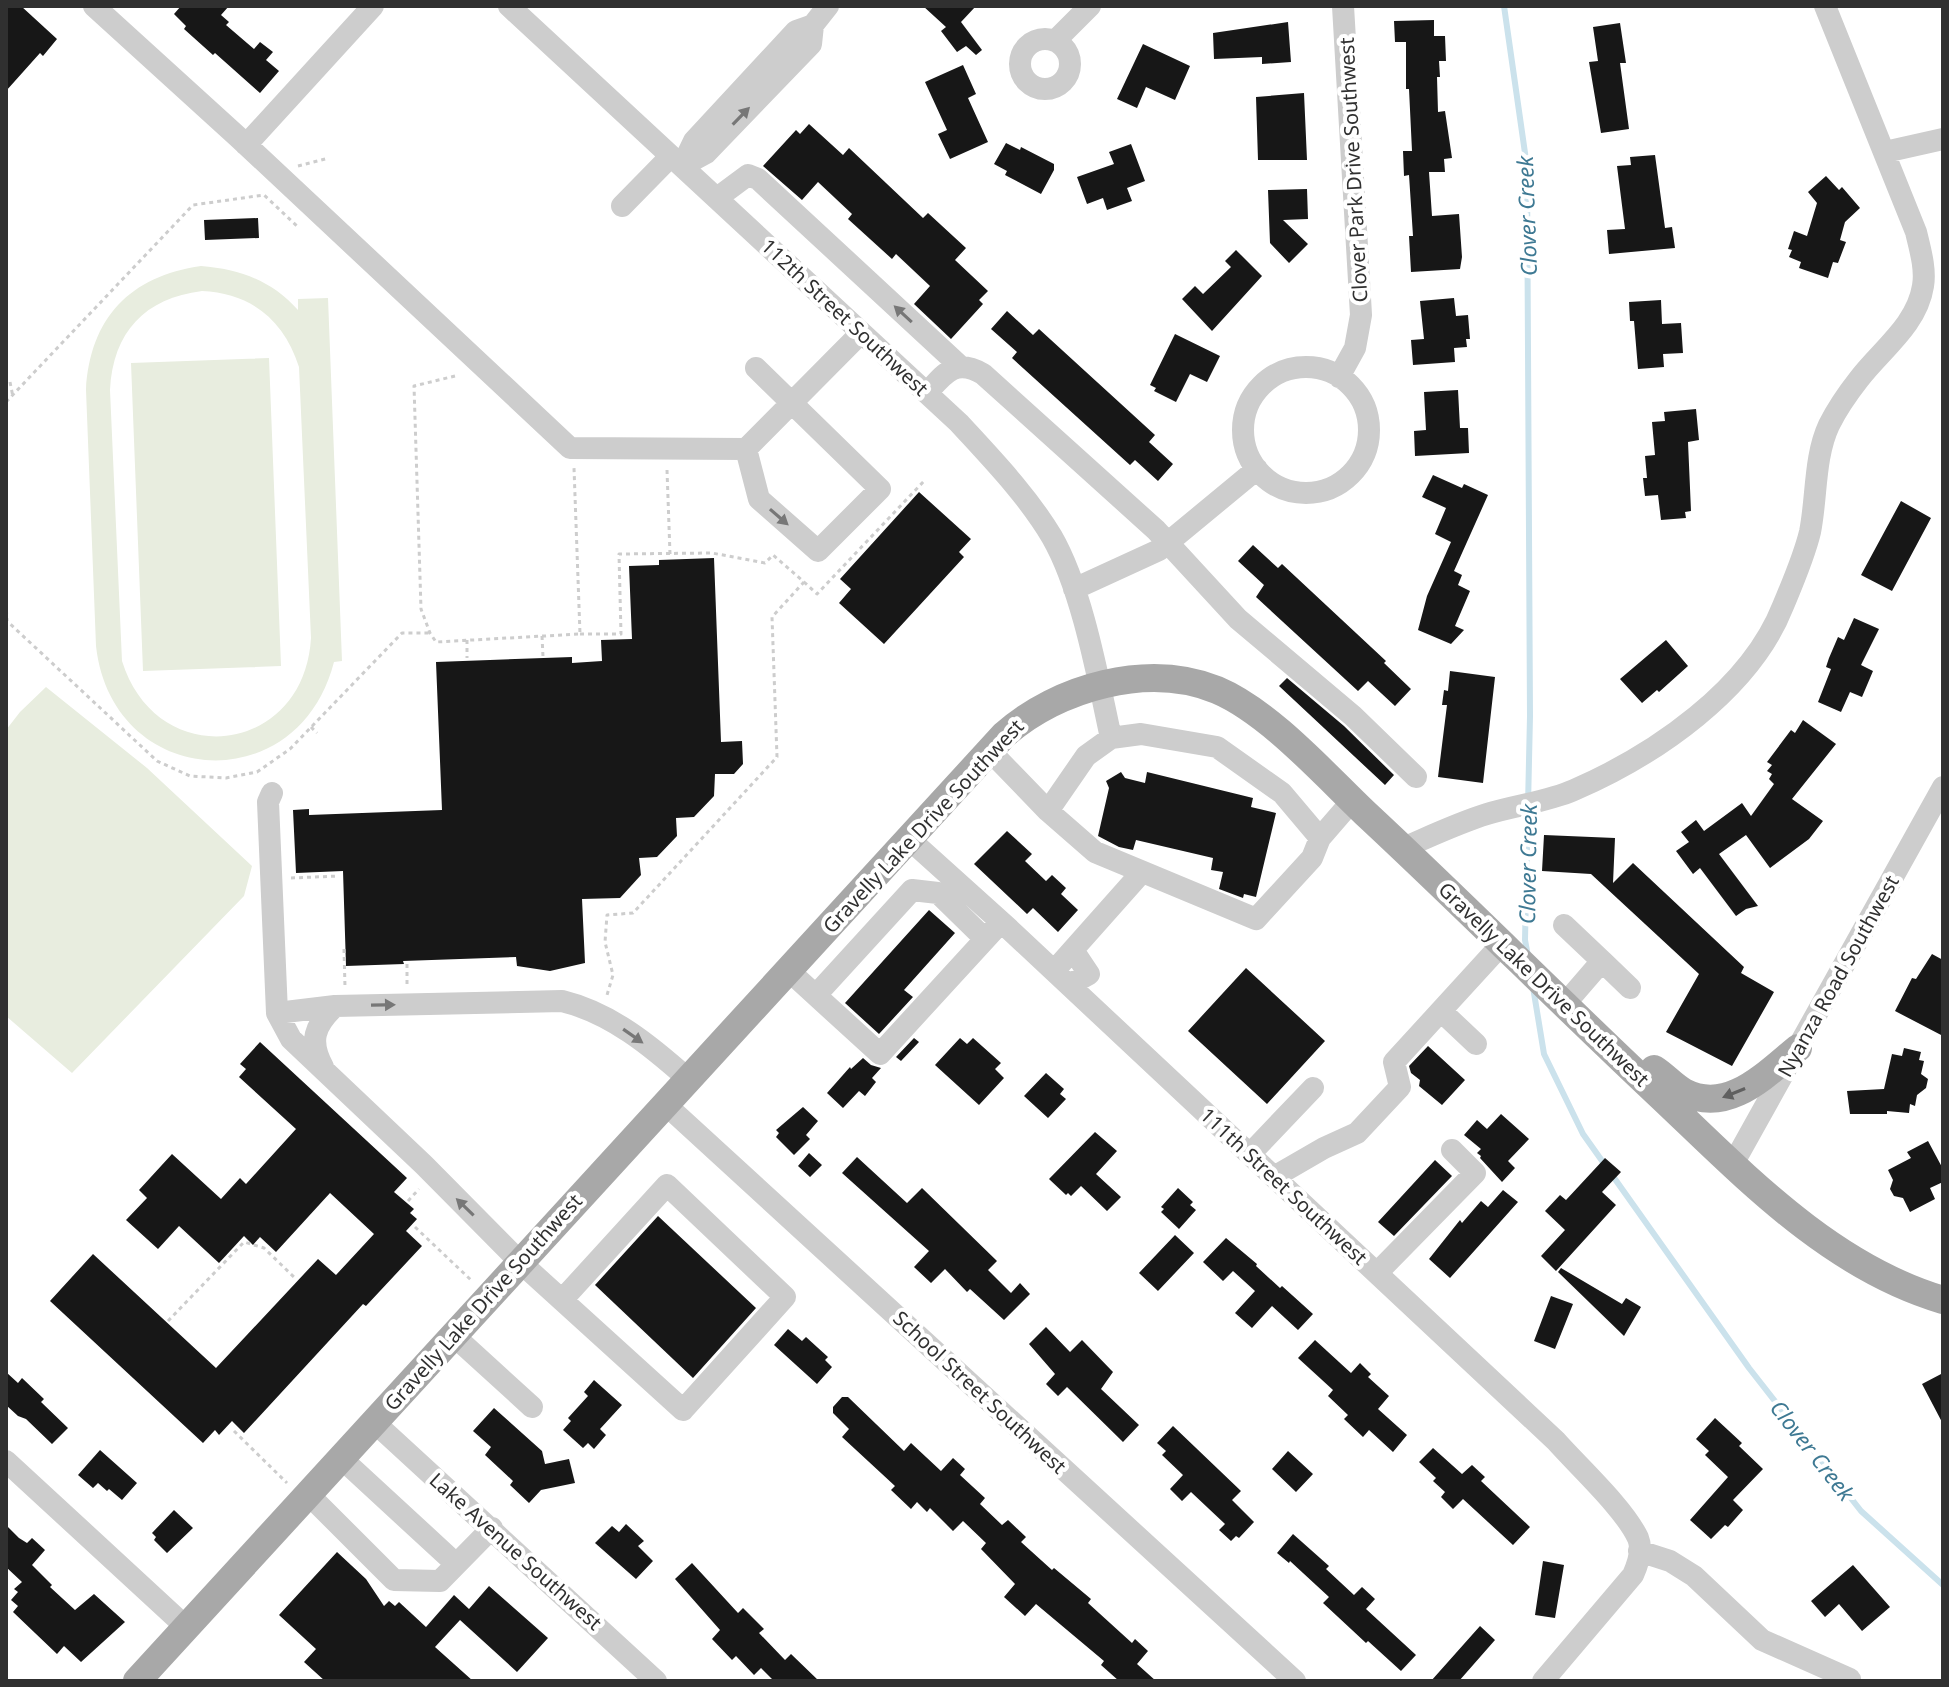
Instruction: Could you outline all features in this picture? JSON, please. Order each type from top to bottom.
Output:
[{"type":"main road","name":"Gravelly Lake Drive Southwest","points":[[137,1681],[186,1627],[297,1488],[341,1458],[989,750],[1022,719],[1042,706],[1071,692],[1099,684],[1166,678],[1216,690],[1239,701],[1274,728],[1403,848],[1733,1164],[1816,1235],[1878,1274],[1943,1300]]},
{"type":"main road","points":[[1573,1014],[1666,1076],[1683,1092],[1712,1100],[1733,1095],[1755,1083],[1798,1048]]},
{"type":"street","points":[[94,6],[570,448],[746,449],[861,333]]},
{"type":"street","points":[[246,145],[373,6]]},
{"type":"street","name":"112th Street Southwest","points":[[509,6],[927,393],[1009,477],[1051,536],[1074,589],[1111,738]]},
{"type":"street","points":[[622,206],[676,161],[796,31],[813,25],[828,6]]},
{"type":"street","points":[[1055,41],[1090,6]]},
{"type":"street","name":"Clover Park Drive Southwest","points":[[1339,377],[1355,348],[1361,315],[1343,6]]},
{"type":"street","points":[[1403,848],[1474,819],[1557,797],[1603,777],[1670,736],[1729,686],[1770,635],[1809,534],[1820,457],[1830,424],[1860,377],[1908,322],[1923,286],[1922,256],[1916,232],[1825,6]]},
{"type":"street","points":[[1885,152],[1943,139]]},
{"type":"street","points":[[717,198],[742,177],[748,175],[758,179],[961,367]]},
{"type":"street","points":[[927,393],[945,373],[961,367],[969,366],[983,374],[1156,530],[1238,619],[1353,716],[1416,777]]},
{"type":"street","points":[[1310,367],[1339,377],[1361,399],[1368,418],[1368,439],[1362,459],[1349,476],[1332,487],[1312,492],[1292,491],[1273,483],[1257,469],[1247,451],[1243,431],[1246,410],[1255,392],[1270,377],[1289,369],[1310,367]]},
{"type":"street","points":[[746,449],[759,499],[818,551],[880,489],[756,368]]},
{"type":"street","points":[[1074,589],[1141,560],[1168,544],[1257,469]]},
{"type":"street","points":[[1048,811],[1086,756],[1111,738],[1141,734],[1217,747],[1282,793],[1320,838]]},
{"type":"street","points":[[989,750],[1048,811],[1095,852],[1256,919],[1312,858],[1320,838],[1352,801]]},
{"type":"street","name":"Nyanza Road Southwest","points":[[1733,1164],[1943,787]]},
{"type":"street","points":[[272,793],[268,802],[277,1013],[291,1039],[520,1262],[683,1410],[785,1297],[667,1185],[562,1300]]},
{"type":"street","name":"111th Street Southwest","points":[[908,838],[950,890],[993,930],[1062,978],[1556,1441],[1622,1515],[1638,1539],[1639,1551]]},
{"type":"street","points":[[1062,978],[1073,950],[1142,872]]},
{"type":"street","points":[[816,995],[912,890],[950,890]]},
{"type":"street","points":[[1564,925],[1630,988]]},
{"type":"street","points":[[788,970],[880,1054],[993,930]]},
{"type":"street","points":[[1274,1177],[1357,1133],[1400,1087],[1394,1062],[1501,945]]},
{"type":"street","points":[[1573,1014],[1602,961]]},
{"type":"street","points":[[277,1013],[340,998],[562,1001],[586,1007],[607,1018],[662,1056],[688,1079]]},
{"type":"street","points":[[325,1071],[314,1050],[317,1029],[340,998]]},
{"type":"street","points":[[1441,1011],[1476,1044]]},
{"type":"street","points":[[1250,1154],[1313,1088]]},
{"type":"street","name":"School Street Southwest","points":[[665,1104],[1295,1681]]},
{"type":"street","points":[[1377,1273],[1475,1173],[1452,1150]]},
{"type":"street","points":[[453,1335],[532,1407]]},
{"type":"street","name":"Lake Avenue Southwest","points":[[374,1422],[656,1681]]},
{"type":"street","points":[[341,1458],[456,1564]]},
{"type":"street","points":[[6,1461],[186,1627]]},
{"type":"street","points":[[297,1488],[394,1580],[440,1581],[492,1528]]},
{"type":"street","points":[[1543,1681],[1633,1575],[1639,1561],[1639,1551],[1670,1561],[1694,1576],[1762,1640],[1850,1679]]},
{"type":"path","points":[[287,169],[329,158]]},
{"type":"path","points":[[6,402],[193,205],[264,195],[299,228]]},
{"type":"path","points":[[455,376],[414,386],[421,609],[436,642],[621,634],[619,554],[712,553],[765,563],[773,555],[817,594],[925,480]]},
{"type":"path","points":[[10,382],[13,397]]},
{"type":"path","points":[[666,462],[670,554]]},
{"type":"path","points":[[574,465],[580,634]]},
{"type":"path","points":[[606,997],[613,975],[605,942],[607,915],[633,913],[777,757],[772,617],[804,582]]},
{"type":"path","points":[[6,602],[7,621],[157,761],[190,776],[226,778],[257,772],[290,749],[402,633],[430,633]]},
{"type":"path","points":[[542,636],[543,657]]},
{"type":"path","points":[[467,640],[467,658]]},
{"type":"path","points":[[311,727],[317,733]]},
{"type":"path","points":[[283,878],[339,876]]},
{"type":"path","points":[[340,998],[344,949]]},
{"type":"path","points":[[407,963],[407,984]]},
{"type":"path","points":[[408,1201],[419,1189]]},
{"type":"path","points":[[415,1227],[472,1281]]},
{"type":"path","points":[[168,1321],[244,1242],[264,1248],[296,1279]]},
{"type":"path","points":[[234,1431],[297,1488]]},
{"type":"shaded area","points":[[201,266],[242,274],[277,291],[298,310],[298,299],[328,298],[342,661],[334,662],[314,707],[284,739],[247,756],[208,760],[169,751],[135,729],[109,693],[96,646],[86,390],[89,364],[105,322],[118,305],[154,279]],"holes":[[[202,291],[220,293],[250,304],[275,323],[293,350],[299,367],[311,638],[302,677],[283,707],[257,727],[227,736],[195,734],[165,721],[140,697],[122,661],[110,390],[118,351],[136,321],[164,301]]]},
{"type":"shaded area","points":[[269,358],[281,666],[143,671],[131,363]]},
{"type":"shaded area","points":[[46,687],[147,768],[252,866],[244,896],[72,1073],[6,1016],[6,730]]},
{"type":"building","points":[[6,6],[21,6],[57,39],[6,91]]},
{"type":"building","points":[[181,6],[229,6],[221,15],[229,22],[226,25],[254,49],[260,42],[273,52],[266,60],[279,71],[260,93],[184,29],[186,26],[174,14]]},
{"type":"building","points":[[923,6],[976,6],[961,22],[982,50],[976,55],[966,46],[957,52],[941,31],[946,27]]},
{"type":"building","points":[[1434,20],[1434,36],[1445,36],[1446,61],[1439,61],[1440,77],[1437,77],[1438,112],[1445,111],[1452,158],[1444,159],[1445,172],[1429,172],[1432,216],[1459,214],[1462,257],[1460,269],[1411,272],[1409,236],[1413,236],[1409,175],[1404,176],[1403,151],[1412,151],[1409,89],[1406,89],[1406,42],[1395,42],[1394,21]]},
{"type":"building","points":[[1288,22],[1291,62],[1262,64],[1262,57],[1214,59],[1213,33]]},
{"type":"building","points":[[1620,23],[1626,63],[1620,63],[1629,129],[1601,133],[1589,62],[1598,61],[1593,27]]},
{"type":"building","points":[[1143,44],[1190,66],[1175,100],[1146,87],[1137,108],[1117,99]]},
{"type":"building","points":[[963,65],[976,94],[968,98],[988,142],[950,159],[938,134],[947,130],[925,82]]},
{"type":"building","points":[[1304,93],[1307,160],[1258,160],[1256,97]]},
{"type":"building","points":[[809,124],[843,155],[849,148],[923,218],[928,213],[966,248],[955,260],[988,291],[979,300],[983,304],[951,339],[914,304],[930,286],[896,254],[892,259],[848,219],[852,214],[818,182],[802,200],[763,166],[796,130],[800,134]]},
{"type":"building","points":[[1006,143],[1054,164],[1041,194],[1005,175],[1007,171],[994,164]]},
{"type":"building","points":[[1131,144],[1145,181],[1127,188],[1132,201],[1107,210],[1103,198],[1087,204],[1077,177],[1114,164],[1109,152]]},
{"type":"building","points":[[1655,155],[1665,228],[1672,227],[1675,248],[1609,254],[1607,230],[1625,229],[1617,166],[1631,165],[1630,157]]},
{"type":"building","points":[[1826,176],[1839,190],[1842,187],[1860,208],[1845,222],[1840,240],[1846,242],[1838,263],[1833,262],[1828,278],[1799,268],[1801,262],[1789,257],[1792,250],[1788,249],[1794,231],[1807,236],[1817,203],[1808,192]]},
{"type":"building","points":[[1307,189],[1308,219],[1283,220],[1308,244],[1289,263],[1270,243],[1268,190]]},
{"type":"building","points":[[258,218],[259,238],[205,240],[204,220]]},
{"type":"building","points":[[1236,250],[1262,276],[1212,331],[1182,299],[1195,286],[1203,294],[1231,267],[1225,261]]},
{"type":"building","points":[[1454,298],[1456,316],[1468,315],[1470,339],[1466,339],[1467,347],[1454,348],[1455,362],[1413,365],[1411,340],[1424,339],[1420,301]]},
{"type":"building","points":[[1661,300],[1662,324],[1681,323],[1683,353],[1663,354],[1664,367],[1638,369],[1634,321],[1630,321],[1629,302]]},
{"type":"building","points":[[1007,311],[1033,335],[1039,329],[1155,435],[1149,442],[1173,464],[1158,481],[1135,460],[1130,465],[1012,358],[1017,352],[991,329]]},
{"type":"building","points":[[1175,334],[1220,356],[1207,382],[1190,374],[1176,402],[1154,391],[1156,388],[1150,385]]},
{"type":"building","points":[[1458,390],[1460,428],[1468,428],[1469,453],[1415,456],[1414,431],[1426,430],[1424,392]]},
{"type":"building","points":[[1696,409],[1699,440],[1688,442],[1691,511],[1685,512],[1686,518],[1661,520],[1658,495],[1645,496],[1643,478],[1647,478],[1645,456],[1655,455],[1652,422],[1665,421],[1664,412]]},
{"type":"building","points":[[1433,475],[1488,495],[1454,571],[1462,575],[1458,585],[1470,591],[1455,626],[1464,630],[1451,644],[1418,630],[1427,596],[1451,542],[1435,534],[1446,508],[1422,497]]},
{"type":"building","points":[[919,492],[971,539],[959,552],[964,557],[884,644],[839,603],[851,589],[840,579]]},
{"type":"building","points":[[1901,501],[1931,518],[1892,591],[1861,575]]},
{"type":"building","points":[[1253,545],[1278,568],[1282,564],[1386,661],[1384,663],[1411,689],[1395,706],[1368,681],[1358,691],[1256,597],[1264,585],[1238,561]]},
{"type":"building","points":[[714,558],[721,742],[742,741],[743,764],[734,774],[715,774],[714,796],[694,817],[676,818],[677,836],[657,857],[639,858],[641,875],[620,898],[582,899],[585,963],[550,971],[517,966],[516,957],[346,966],[343,871],[296,873],[293,810],[309,809],[309,815],[442,810],[436,662],[572,657],[572,663],[602,661],[601,640],[632,639],[629,566],[659,565],[659,560]]},
{"type":"building","points":[[1854,618],[1879,629],[1861,665],[1873,671],[1862,697],[1850,692],[1841,712],[1818,702],[1831,669],[1826,667],[1838,637],[1844,640]]},
{"type":"building","points":[[1666,640],[1688,666],[1642,703],[1620,679]]},
{"type":"building","points":[[1450,671],[1495,677],[1483,783],[1438,777],[1447,705],[1442,705],[1444,690],[1448,691]]},
{"type":"building","points":[[1287,678],[1344,726],[1394,775],[1385,785],[1279,686]]},
{"type":"building","points":[[1803,720],[1836,744],[1792,799],[1823,821],[1809,839],[1770,868],[1746,835],[1719,854],[1758,906],[1736,916],[1700,868],[1693,874],[1676,851],[1689,842],[1681,832],[1696,820],[1704,831],[1742,803],[1751,816],[1774,784],[1769,779],[1772,774],[1767,771],[1772,765],[1767,762],[1791,730],[1795,733]]},
{"type":"building","points":[[1121,772],[1125,778],[1145,783],[1147,772],[1253,798],[1251,807],[1276,813],[1256,897],[1244,894],[1243,898],[1219,889],[1223,872],[1211,870],[1213,858],[1136,840],[1133,850],[1119,847],[1098,836],[1109,788],[1106,781]]},
{"type":"building","points":[[1007,831],[1032,854],[1025,861],[1046,881],[1052,875],[1066,888],[1061,894],[1078,910],[1058,932],[1033,908],[1027,914],[974,864]]},
{"type":"building","points":[[1544,835],[1615,838],[1613,883],[1633,863],[1744,967],[1741,973],[1774,992],[1732,1066],[1666,1032],[1699,974],[1591,874],[1542,871]]},
{"type":"building","points":[[929,910],[955,933],[904,990],[913,997],[879,1034],[845,1003]]},
{"type":"building","points":[[1932,954],[1943,960],[1943,1036],[1895,1011],[1912,978],[1916,979]]},
{"type":"building","points":[[1246,968],[1325,1041],[1267,1104],[1188,1031]]},
{"type":"building","points":[[914,1038],[919,1042],[901,1061],[896,1057]]},
{"type":"building","points":[[960,1038],[967,1044],[973,1038],[1001,1063],[995,1069],[1004,1078],[979,1105],[935,1065]]},
{"type":"building","points":[[260,1042],[407,1178],[394,1192],[414,1209],[410,1213],[417,1219],[406,1231],[422,1246],[366,1306],[363,1304],[244,1433],[232,1421],[219,1435],[215,1430],[203,1443],[50,1301],[93,1254],[216,1368],[318,1259],[336,1275],[374,1234],[330,1193],[276,1252],[260,1237],[253,1245],[244,1236],[219,1263],[179,1226],[158,1249],[126,1220],[147,1198],[139,1190],[172,1154],[221,1199],[240,1178],[246,1184],[296,1129],[239,1077],[246,1069],[240,1064]]},
{"type":"building","points":[[1428,1046],[1465,1080],[1442,1105],[1419,1086],[1420,1080],[1411,1073],[1409,1066]]},
{"type":"building","points":[[1904,1048],[1921,1052],[1919,1060],[1924,1061],[1921,1074],[1928,1079],[1926,1088],[1917,1095],[1915,1106],[1910,1104],[1909,1113],[1850,1114],[1847,1091],[1884,1089],[1892,1054],[1902,1056]]},
{"type":"building","points":[[863,1058],[881,1068],[872,1078],[876,1082],[865,1096],[859,1091],[843,1108],[827,1093],[850,1067]]},
{"type":"building","points":[[1046,1073],[1064,1089],[1060,1094],[1066,1099],[1048,1118],[1024,1096]]},
{"type":"building","points":[[803,1107],[818,1121],[806,1135],[810,1139],[794,1155],[776,1137],[779,1133],[776,1130]]},
{"type":"building","points":[[1501,1114],[1529,1139],[1508,1161],[1515,1168],[1502,1182],[1480,1158],[1477,1153],[1481,1149],[1464,1135],[1477,1120],[1487,1129]]},
{"type":"building","points":[[1095,1132],[1117,1151],[1096,1174],[1121,1197],[1107,1211],[1081,1186],[1071,1196],[1066,1195],[1049,1179]]},
{"type":"building","points":[[1928,1141],[1943,1169],[1943,1182],[1930,1188],[1935,1199],[1910,1212],[1903,1198],[1894,1196],[1890,1189],[1893,1180],[1888,1170],[1911,1158],[1907,1152]]},
{"type":"building","points":[[809,1153],[822,1165],[810,1177],[798,1166]]},
{"type":"building","points":[[857,1157],[907,1203],[922,1188],[997,1261],[988,1270],[1011,1293],[1020,1283],[1030,1294],[1004,1320],[970,1289],[967,1292],[945,1269],[931,1283],[914,1267],[929,1251],[842,1173]]},
{"type":"building","points":[[1605,1158],[1621,1172],[1602,1192],[1616,1205],[1556,1271],[1541,1256],[1565,1230],[1545,1211],[1560,1195],[1566,1200]]},
{"type":"building","points":[[1435,1160],[1452,1176],[1394,1236],[1378,1222]]},
{"type":"building","points":[[1178,1188],[1193,1202],[1190,1205],[1196,1210],[1179,1229],[1161,1212],[1164,1209],[1161,1207]]},
{"type":"building","points":[[1503,1190],[1518,1202],[1450,1278],[1429,1259],[1460,1220],[1462,1223],[1481,1201],[1488,1207]]},
{"type":"building","points":[[658,1216],[756,1308],[693,1378],[595,1285]]},
{"type":"building","points":[[1175,1235],[1194,1253],[1158,1291],[1139,1273]]},
{"type":"building","points":[[1226,1238],[1313,1314],[1298,1330],[1272,1306],[1252,1328],[1235,1313],[1255,1291],[1233,1271],[1223,1281],[1203,1262]]},
{"type":"building","points":[[1561,1268],[1622,1304],[1626,1298],[1641,1307],[1624,1336],[1558,1272]]},
{"type":"building","points":[[1551,1296],[1573,1304],[1555,1349],[1534,1341]]},
{"type":"building","points":[[1046,1327],[1070,1352],[1082,1340],[1113,1372],[1101,1389],[1139,1425],[1123,1442],[1067,1387],[1058,1396],[1046,1384],[1055,1374],[1029,1344]]},
{"type":"building","points":[[788,1329],[802,1341],[806,1337],[828,1357],[825,1360],[832,1367],[817,1384],[774,1345]]},
{"type":"building","points":[[1315,1340],[1351,1373],[1360,1363],[1371,1374],[1368,1377],[1389,1396],[1378,1409],[1407,1435],[1393,1452],[1369,1430],[1363,1437],[1344,1419],[1348,1415],[1328,1396],[1333,1390],[1298,1358]]},
{"type":"building","points":[[6,1372],[18,1383],[22,1378],[68,1428],[52,1444],[6,1405]]},
{"type":"building","points":[[1943,1373],[1943,1424],[1922,1384]]},
{"type":"building","points":[[594,1380],[622,1405],[600,1429],[606,1435],[594,1449],[588,1443],[583,1448],[563,1430],[571,1421],[568,1418],[588,1396],[584,1392]]},
{"type":"building","points":[[842,1397],[848,1397],[904,1451],[911,1443],[941,1471],[953,1458],[965,1469],[960,1475],[985,1498],[980,1504],[1002,1525],[1008,1520],[1026,1537],[1021,1542],[1091,1599],[1088,1603],[1132,1643],[1135,1639],[1148,1651],[1137,1664],[1156,1681],[1119,1681],[1101,1665],[1104,1661],[1036,1604],[1025,1616],[1004,1597],[1015,1584],[981,1549],[986,1543],[963,1521],[953,1531],[930,1508],[927,1512],[917,1502],[911,1509],[891,1490],[895,1486],[842,1437],[849,1429],[833,1413],[833,1407]]},
{"type":"building","points":[[494,1408],[542,1451],[545,1464],[569,1459],[575,1483],[541,1490],[529,1503],[510,1485],[513,1481],[485,1455],[491,1447],[473,1431]]},
{"type":"building","points":[[1715,1418],[1742,1443],[1739,1446],[1763,1469],[1733,1500],[1743,1510],[1728,1527],[1725,1525],[1711,1539],[1690,1520],[1728,1477],[1705,1455],[1709,1451],[1696,1439]]},
{"type":"building","points":[[1173,1426],[1241,1491],[1232,1500],[1254,1522],[1239,1538],[1236,1536],[1231,1541],[1219,1530],[1225,1524],[1191,1492],[1182,1501],[1170,1489],[1183,1475],[1162,1455],[1166,1451],[1157,1443]]},
{"type":"building","points":[[1433,1448],[1462,1474],[1472,1465],[1485,1477],[1481,1481],[1530,1527],[1513,1545],[1463,1499],[1453,1509],[1441,1497],[1445,1492],[1419,1462]]},
{"type":"building","points":[[100,1450],[137,1483],[122,1500],[98,1483],[93,1488],[78,1475]]},
{"type":"building","points":[[1288,1451],[1313,1474],[1296,1492],[1272,1469]]},
{"type":"building","points":[[174,1510],[193,1528],[167,1553],[154,1540],[156,1537],[152,1533]]},
{"type":"building","points":[[626,1524],[644,1541],[638,1546],[653,1561],[636,1579],[595,1543],[612,1526],[619,1532]]},
{"type":"building","points":[[6,1525],[19,1538],[27,1543],[32,1538],[45,1550],[32,1565],[75,1610],[94,1594],[125,1622],[81,1662],[64,1646],[57,1654],[13,1612],[18,1606],[11,1600],[18,1592],[14,1589],[22,1582],[6,1567]]},
{"type":"building","points":[[1293,1534],[1329,1566],[1326,1569],[1354,1595],[1362,1587],[1375,1599],[1366,1609],[1416,1655],[1401,1671],[1323,1603],[1329,1597],[1277,1553]]},
{"type":"building","points":[[337,1552],[366,1579],[384,1606],[389,1601],[395,1606],[399,1602],[426,1627],[454,1595],[469,1609],[489,1586],[548,1638],[517,1672],[460,1620],[435,1647],[473,1681],[325,1681],[304,1662],[316,1649],[279,1615]]},
{"type":"building","points":[[1543,1561],[1564,1565],[1555,1618],[1535,1615]]},
{"type":"building","points":[[692,1563],[738,1613],[743,1608],[764,1629],[759,1633],[785,1660],[791,1654],[819,1681],[774,1681],[761,1668],[754,1675],[736,1656],[732,1660],[712,1639],[720,1630],[675,1579]]},
{"type":"building","points":[[1853,1565],[1890,1607],[1862,1631],[1839,1604],[1825,1617],[1811,1601]]},
{"type":"building","points":[[1480,1626],[1495,1640],[1459,1681],[1431,1681]]},
{"type":"waterway","name":"Clover Creek","points":[[1504,6],[1527,167],[1530,716],[1525,940],[1528,956]]},
{"type":"waterway","name":"Clover Creek","points":[[1533,987],[1544,1054],[1583,1134],[1749,1368],[1861,1511],[1943,1585]]}]
